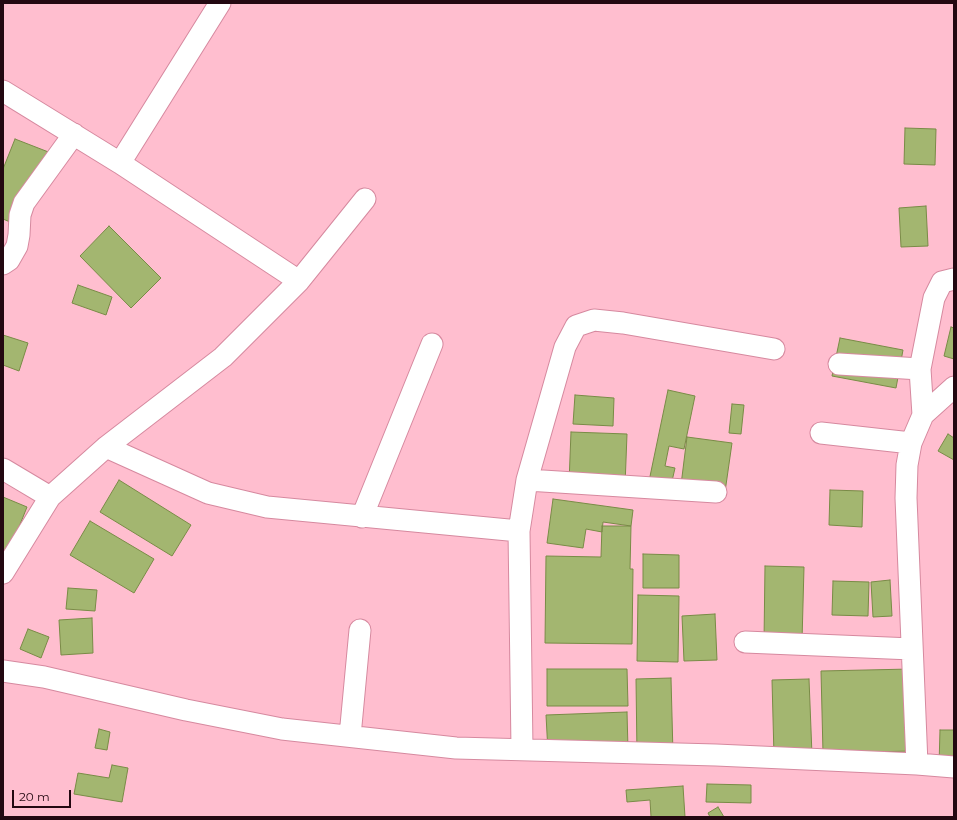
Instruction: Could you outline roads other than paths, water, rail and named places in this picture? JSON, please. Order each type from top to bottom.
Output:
[{"type":"street","points":[[120,163],[220,3]]},
{"type":"street","points":[[3,90],[120,163],[299,281]]},
{"type":"street","points":[[3,264],[9,260],[16,246],[19,235],[20,215],[24,203],[74,134]]},
{"type":"street","points":[[3,573],[50,497],[106,448],[223,356],[299,281],[365,199]]},
{"type":"street","points":[[923,415],[920,369],[934,298],[942,282],[954,279]]},
{"type":"street","points":[[522,749],[519,530],[527,480],[565,347],[576,326],[594,320],[623,323],[774,348]]},
{"type":"street","points":[[362,517],[432,344]]},
{"type":"street","points":[[839,364],[920,369]]},
{"type":"street","points":[[917,764],[906,498],[907,465],[911,443],[923,415],[954,387]]},
{"type":"street","points":[[821,433],[911,443]]},
{"type":"street","points":[[106,448],[208,493],[267,508],[519,530]]},
{"type":"street","points":[[3,469],[50,497]]},
{"type":"street","points":[[527,480],[716,492]]},
{"type":"street","points":[[350,736],[360,630]]},
{"type":"street","points":[[745,642],[912,649]]},
{"type":"street","points":[[3,671],[44,678],[186,710],[282,729],[456,748],[522,749],[917,764],[954,767]]}]
